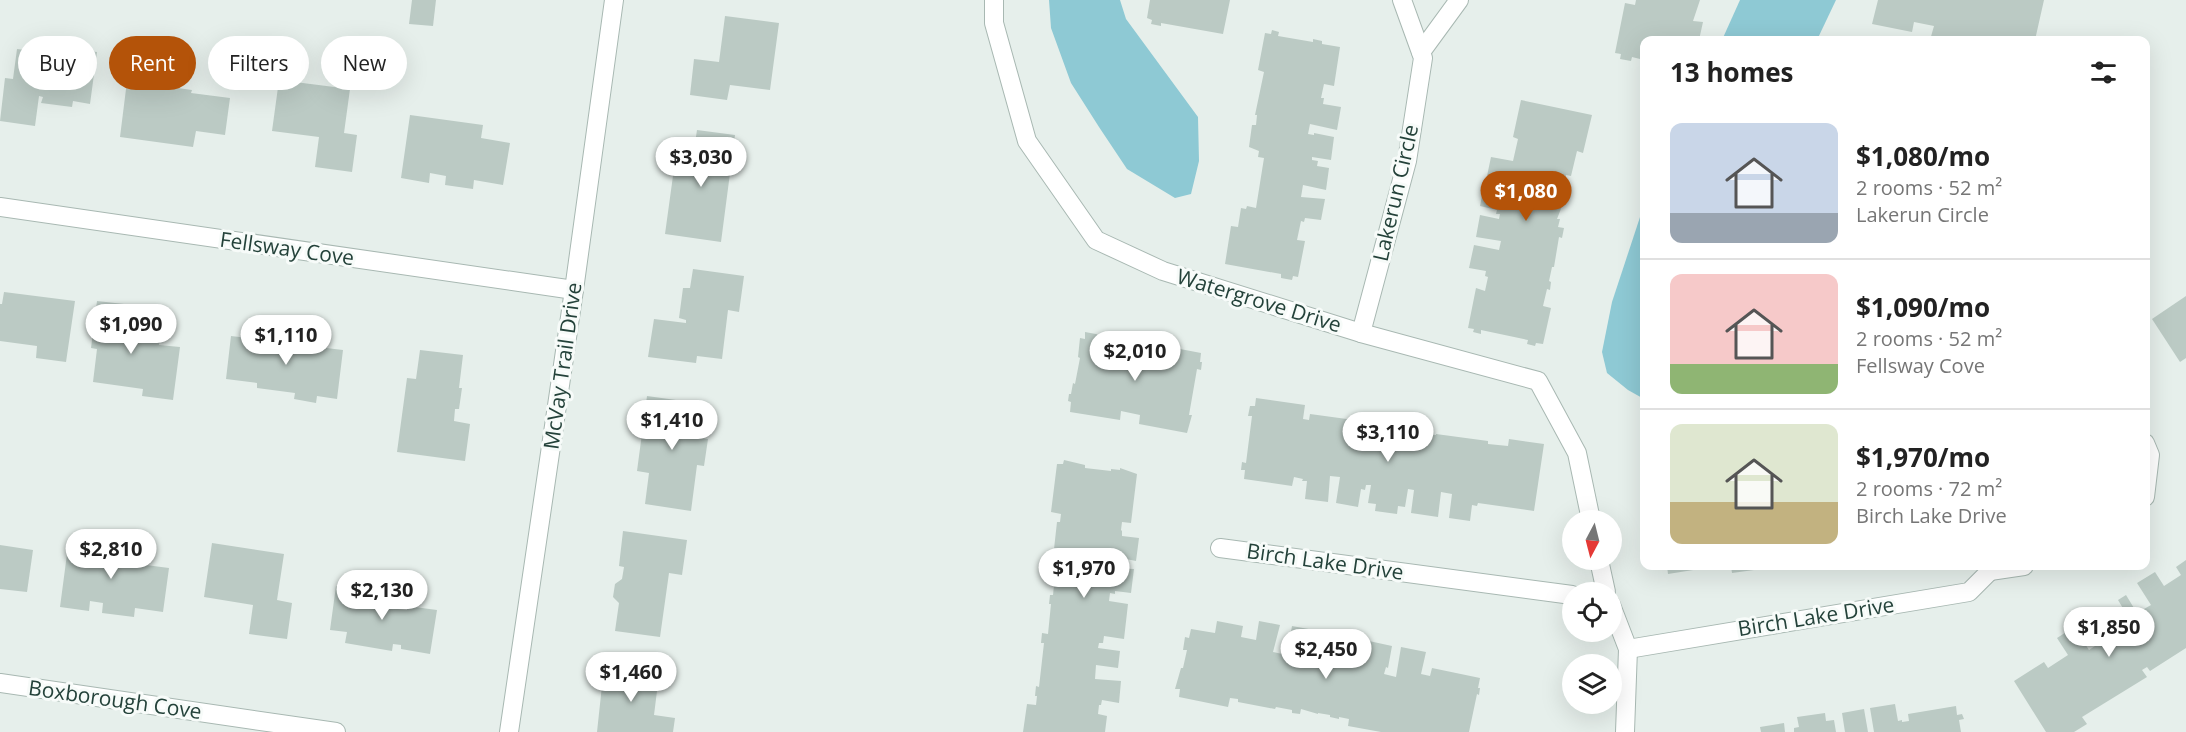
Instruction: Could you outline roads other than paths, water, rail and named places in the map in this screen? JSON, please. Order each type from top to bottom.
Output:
[{"type":"street","name":"McVay Trail Drive","points":[[509,732],[614,0]]},
{"type":"street","name":"Watergrove Drive","points":[[994,0],[994,23],[1027,141],[1096,240],[1163,271],[1361,333],[1538,381],[1577,453],[1589,510]]},
{"type":"street","name":"Lakerun Circle","points":[[1361,333],[1407,161],[1423,58],[1402,0]]},
{"type":"street","points":[[1421,52],[1459,0]]},
{"type":"street","name":"Fellsway Cove","points":[[0,207],[574,290]]},
{"type":"street","name":"Birch Lake Drive","points":[[1220,548],[1562,594]]},
{"type":"street","name":"Birch Lake Drive","points":[[1628,649],[1969,592],[1989,570]]},
{"type":"street","points":[[1622,633],[1628,649],[1625,732]]},
{"type":"street","name":"Boxborough Cove","points":[[0,683],[336,732]]},
{"type":"water","points":[[1049,0],[1120,0],[1126,19],[1198,117],[1199,161],[1191,194],[1175,198],[1127,169],[1071,83],[1051,28]]},
{"type":"water","points":[[1740,0],[1836,0],[1819,36],[1724,36]]},
{"type":"water","points":[[1640,217],[1640,397],[1607,373],[1602,352],[1612,302]]}]
